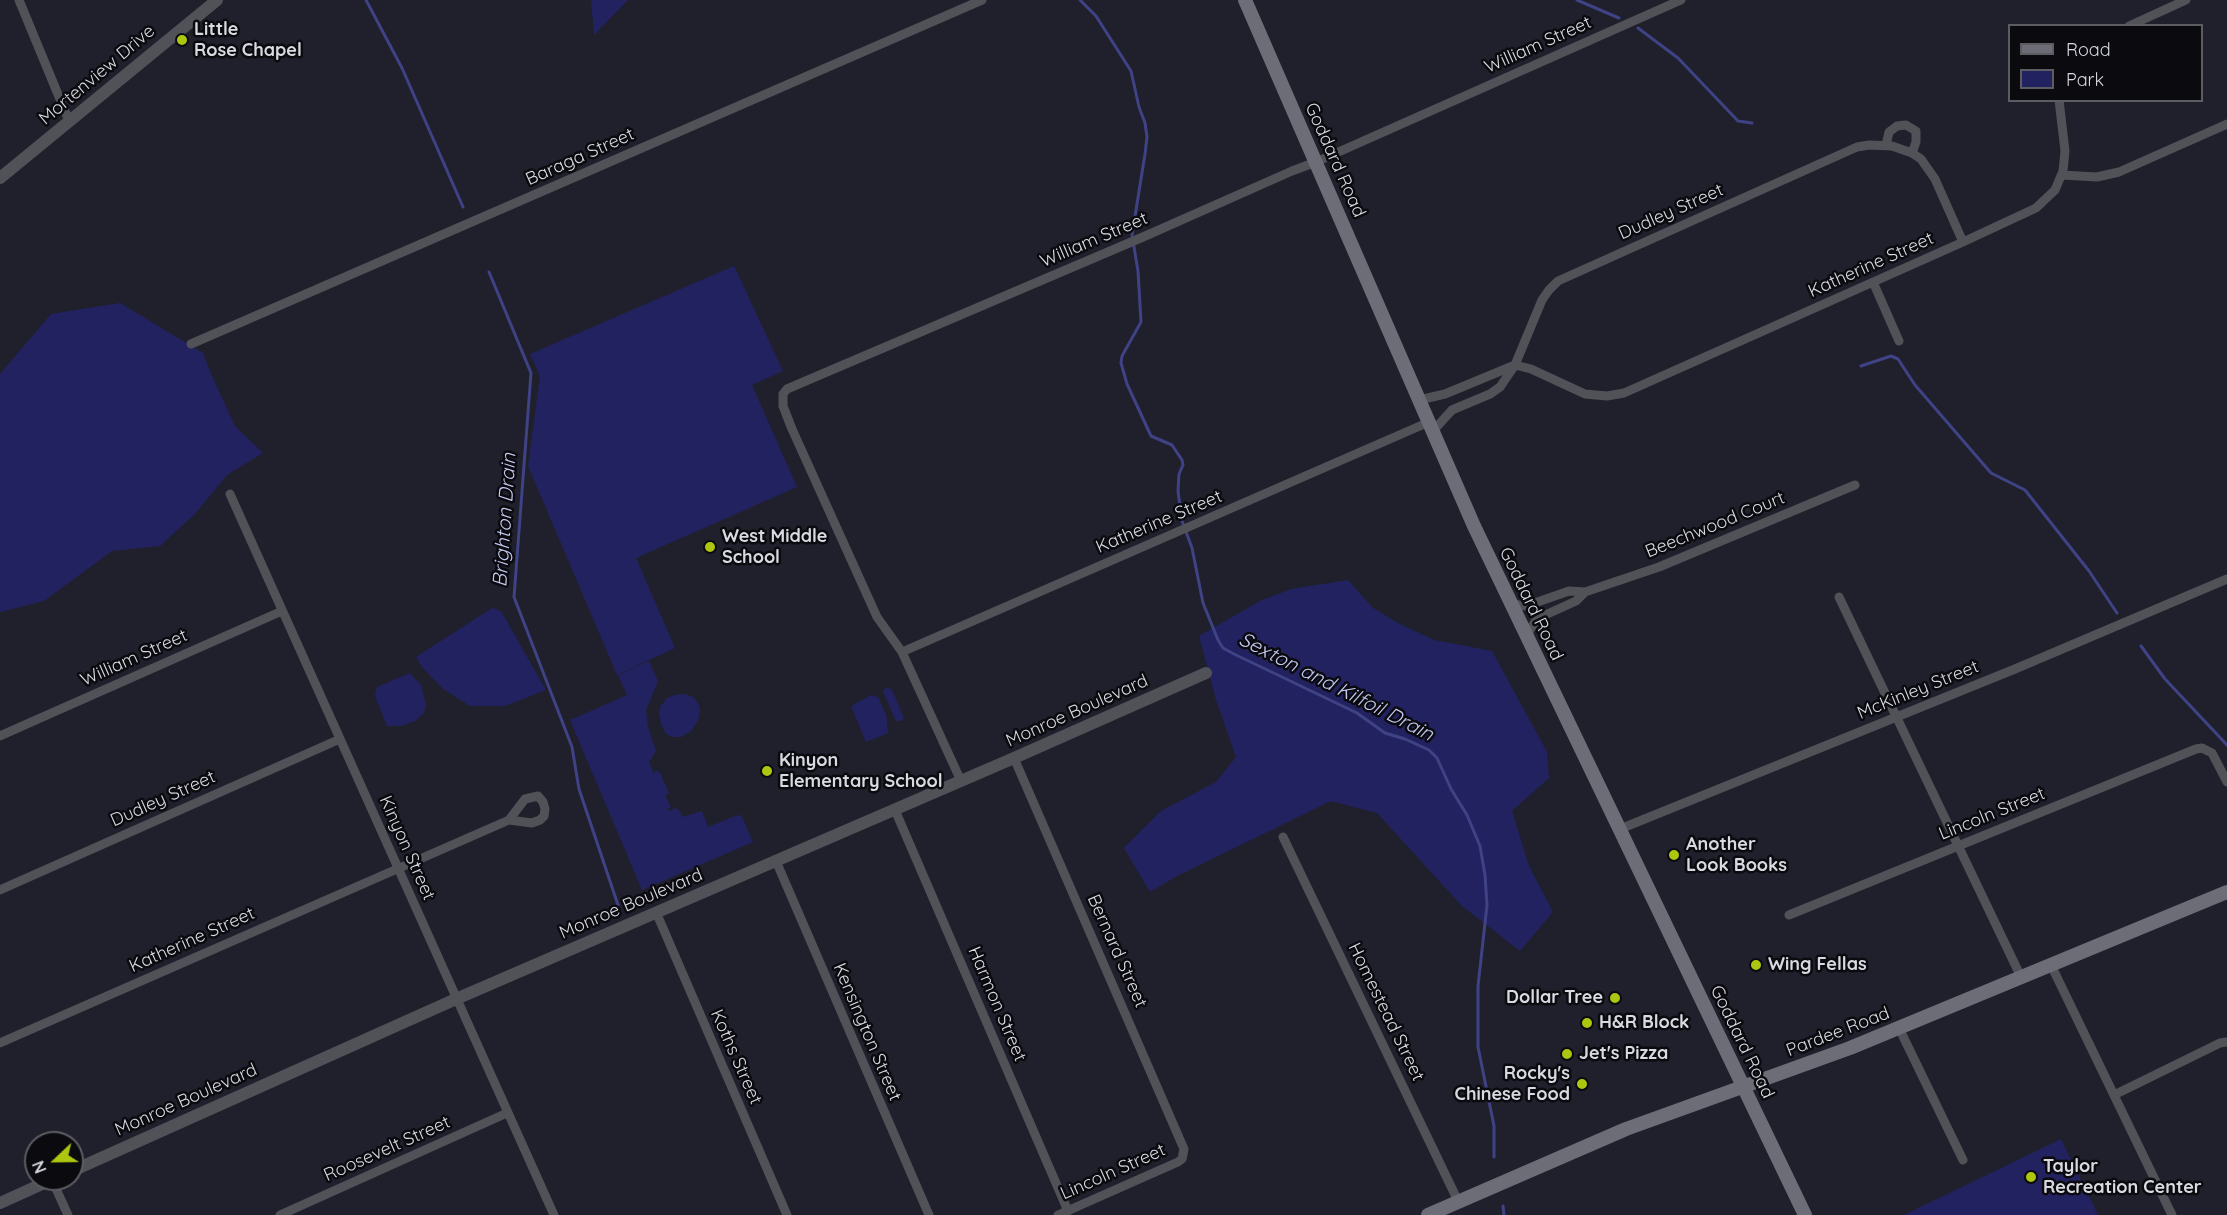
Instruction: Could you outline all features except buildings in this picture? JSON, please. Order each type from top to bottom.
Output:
[{"type":"main road","name":"Goddard Road","points":[[1245,0],[1474,526],[1805,1215]]},
{"type":"main road","name":"Pardee Road","points":[[1428,1215],[1626,1129],[1899,1028],[2227,892]]},
{"type":"street","points":[[19,0],[69,121]]},
{"type":"street","name":"Mortenview Drive","points":[[0,178],[217,0]]},
{"type":"street","name":"Baraga Street","points":[[191,344],[982,0]]},
{"type":"street","name":"William Street","points":[[902,652],[877,617],[783,406],[783,394],[787,389],[1123,246],[1681,0]]},
{"type":"street","points":[[2133,24],[2186,0]]},
{"type":"street","points":[[2057,102],[2065,158],[2062,175],[2089,177],[2108,175],[2227,123]]},
{"type":"street","points":[[1886,145],[1889,132],[1896,126],[1906,124],[1916,131],[1916,142],[1912,153]]},
{"type":"street","name":"Dudley Street","points":[[1515,365],[1542,300],[1558,281],[1857,147],[1869,144],[1886,145],[1912,153],[1921,159],[1932,173],[1963,242]]},
{"type":"street","name":"Katherine Street","points":[[902,652],[1174,532],[1431,427],[1452,410],[1490,394],[1500,387],[1515,365],[1532,369],[1585,394],[1616,395],[2036,208],[2055,190],[2062,175]]},
{"type":"street","points":[[1873,282],[1899,341]]},
{"type":"street","points":[[1419,400],[1445,394],[1515,365]]},
{"type":"street","name":"Beechwood Court","points":[[1512,604],[1526,606],[1569,591],[1585,592],[1659,567],[1855,485]]},
{"type":"street","name":"Kinyon Street","points":[[230,494],[554,1215]]},
{"type":"street","name":"McKinley Street","points":[[1620,829],[2015,669],[2227,579]]},
{"type":"street","name":"Beechwood Court","points":[[1526,636],[1535,621],[1576,602],[1585,592]]},
{"type":"street","points":[[1839,597],[2021,978]]},
{"type":"street","name":"William Street","points":[[0,736],[282,611]]},
{"type":"street","points":[[902,652],[961,781]]},
{"type":"street","name":"Monroe Boulevard","points":[[84,1166],[456,999],[1206,673]]},
{"type":"street","name":"Dudley Street","points":[[0,890],[340,739]]},
{"type":"street","name":"Lincoln Street","points":[[1789,915],[2196,749],[2207,749],[2214,756],[2227,782]]},
{"type":"street","name":"Bernard Street","points":[[1014,758],[1182,1143],[1184,1149],[1182,1159]]},
{"type":"street","name":"Harmon Street","points":[[895,810],[1068,1211]]},
{"type":"street","name":"Katherine Street","points":[[0,1043],[509,820]]},
{"type":"street","name":"Homestead Street","points":[[1283,837],[1458,1202]]},
{"type":"street","name":"Kensington Street","points":[[776,861],[929,1215]]},
{"type":"street","name":"Koths Street","points":[[656,912],[787,1215]]},
{"type":"street","points":[[2051,965],[2172,1215]]},
{"type":"street","points":[[1899,1028],[1963,1160]]},
{"type":"street","points":[[2114,1095],[2227,1042]]},
{"type":"street","name":"Roosevelt Street","points":[[280,1215],[507,1113]]},
{"type":"street","name":"Lincoln Street","points":[[1058,1215],[1182,1159]]},
{"type":"street","points":[[0,1203],[26,1191]]},
{"type":"street","points":[[57,1191],[68,1215]]},
{"type":"green space","points":[[591,0],[628,0],[594,35]]},
{"type":"green space","points":[[734,266],[783,371],[752,385],[797,487],[636,558],[675,648],[617,675],[528,466],[540,376],[530,354]]},
{"type":"green space","points":[[120,303],[203,353],[235,426],[263,453],[227,475],[195,514],[160,546],[112,551],[44,601],[0,612],[0,374],[51,314]]},
{"type":"green space","points":[[1348,580],[1373,608],[1398,623],[1434,640],[1492,651],[1547,752],[1549,778],[1512,811],[1529,866],[1553,912],[1520,951],[1462,906],[1377,813],[1331,801],[1177,876],[1150,892],[1124,848],[1161,811],[1216,782],[1236,757],[1216,700],[1199,636],[1260,601],[1291,589]]},
{"type":"green space","points":[[492,608],[501,611],[546,690],[505,706],[470,706],[443,689],[421,666],[416,657]]},
{"type":"green space","points":[[649,661],[658,681],[646,710],[648,727],[656,751],[649,762],[654,773],[656,770],[660,773],[669,793],[665,795],[671,807],[668,811],[677,808],[683,817],[702,811],[708,827],[738,815],[742,817],[753,842],[642,890],[570,720],[627,695],[618,675]]},
{"type":"green space","points":[[410,673],[421,685],[426,705],[424,713],[415,721],[401,726],[387,726],[375,696],[377,687]]},
{"type":"green space","points":[[889,687],[904,718],[901,721],[896,721],[884,694],[883,690]]},
{"type":"green space","points":[[685,694],[693,697],[698,703],[700,710],[698,721],[691,731],[681,737],[673,737],[666,734],[662,726],[659,715],[660,707],[667,698]]},
{"type":"green space","points":[[871,695],[878,697],[886,715],[888,733],[866,742],[851,706]]},
{"type":"green space","name":"Taylor Recreation Center","points":[[2061,1139],[2098,1215],[1904,1215]]},
{"type":"waterway","name":"Brighton Drain","points":[[366,0],[402,68],[463,207]]},
{"type":"waterway","name":"Sexton and Kilfoil Drain","points":[[1080,0],[1096,16],[1131,71],[1145,123],[1147,137],[1132,235],[1138,271],[1141,322],[1122,356],[1121,363],[1127,384],[1151,436],[1172,445],[1182,460],[1178,491],[1182,521],[1192,548],[1203,603],[1218,640],[1223,648],[1357,713],[1385,733],[1429,750],[1437,758],[1451,789],[1467,815],[1480,846],[1487,905],[1478,986],[1478,1047],[1494,1126],[1494,1157]]},
{"type":"waterway","points":[[1577,0],[1619,18]]},
{"type":"waterway","points":[[1638,28],[1678,58],[1738,121],[1752,123]]},
{"type":"waterway","name":"Brighton Drain","points":[[489,272],[531,373],[514,597],[572,747],[579,789],[618,905]]},
{"type":"waterway","points":[[1861,366],[1891,356],[1898,359],[1915,385],[1991,473],[2025,490],[2089,571],[2117,613]]},
{"type":"waterway","points":[[2141,646],[2165,679],[2227,745]]},
{"type":"waterway","name":"Sexton and Kilfoil Drain","points":[[1503,1206],[1504,1215]]},
{"type":"place","name":"Little Rose Chapel","points":[[182,40]]},
{"type":"place","name":"West Middle School","points":[[710,547]]},
{"type":"place","name":"Kinyon Elementary School","points":[[767,771]]},
{"type":"place","name":"Another Look Books","points":[[1674,855]]},
{"type":"place","name":"Wing Fellas","points":[[1756,965]]},
{"type":"place","name":"Dollar Tree","points":[[1615,998]]},
{"type":"place","name":"H&R Block","points":[[1587,1023]]},
{"type":"place","name":"Jet's Pizza","points":[[1567,1054]]},
{"type":"place","name":"Rocky's Chinese Food","points":[[1582,1084]]},
{"type":"place","name":"Taylor Recreation Center","points":[[2031,1177]]}]
